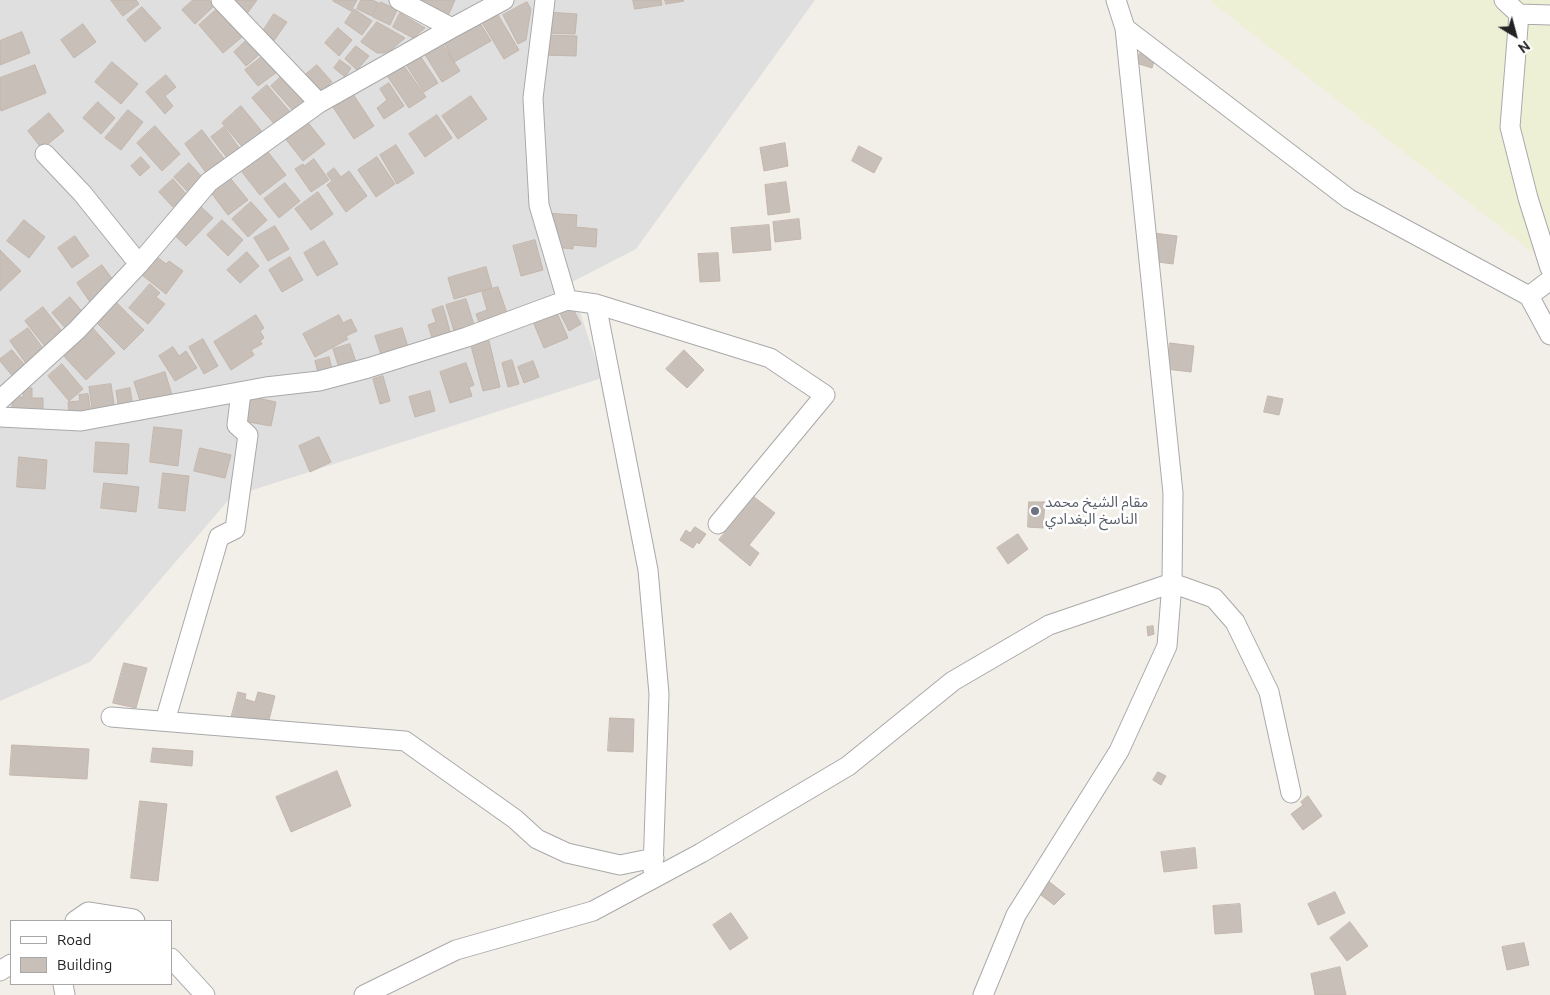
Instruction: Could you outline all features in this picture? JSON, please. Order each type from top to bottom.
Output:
[{"type":"street","points":[[221,0],[319,103]]},
{"type":"street","points":[[400,0],[452,28]]},
{"type":"street","points":[[0,400],[77,330],[139,264],[209,182],[319,103],[504,0]]},
{"type":"street","points":[[546,0],[533,98],[539,205],[567,300]]},
{"type":"street","points":[[983,995],[1016,915],[1119,751],[1167,646],[1172,583],[1173,493],[1125,28],[1116,0]]},
{"type":"street","points":[[1504,0],[1519,14],[1550,15]]},
{"type":"street","points":[[1519,14],[1510,128],[1528,198],[1550,268]]},
{"type":"street","points":[[1125,28],[1349,199],[1529,296],[1550,334]]},
{"type":"street","points":[[45,154],[82,193],[139,264]]},
{"type":"street","points":[[1529,296],[1550,280]]},
{"type":"street","points":[[0,417],[81,421],[241,392],[319,381],[468,337],[567,300],[596,304],[770,358],[825,395],[718,524]]},
{"type":"street","points":[[596,304],[648,570],[659,694],[653,879]]},
{"type":"street","points":[[165,721],[219,537],[235,529],[248,435],[237,425],[241,392]]},
{"type":"street","points":[[364,995],[456,950],[593,911],[700,853],[848,766],[953,681],[1049,624],[1172,583],[1214,598],[1235,622],[1269,692],[1291,793]]},
{"type":"street","points":[[111,717],[405,741],[515,819],[537,839],[567,854],[620,865],[654,858]]},
{"type":"street","points":[[76,920],[88,912],[134,920]]},
{"type":"street","points":[[172,959],[205,995]]},
{"type":"shaded area","points":[[0,0],[815,0],[636,249],[570,283],[602,378],[231,497],[90,662],[0,701]]},
{"type":"green space","points":[[1209,0],[1550,0],[1550,266]]},
{"type":"building","points":[[111,0],[136,0],[139,4],[123,16]]},
{"type":"building","points":[[193,0],[209,0],[214,6],[195,24],[182,10]]},
{"type":"building","points":[[232,0],[257,0],[246,15]]},
{"type":"building","points":[[334,0],[357,0],[351,11]]},
{"type":"building","points":[[361,0],[372,0],[379,3],[372,16],[357,9]]},
{"type":"building","points":[[422,0],[455,0],[448,16],[421,4]]},
{"type":"building","points":[[633,0],[661,0],[662,5],[635,9]]},
{"type":"building","points":[[665,0],[683,0],[684,1],[666,4]]},
{"type":"building","points":[[381,2],[397,10],[390,25],[373,17]]},
{"type":"building","points":[[527,2],[531,9],[526,40],[518,44],[503,15]]},
{"type":"building","points":[[142,7],[161,28],[145,42],[127,20]]},
{"type":"building","points":[[218,8],[242,37],[223,53],[199,25]]},
{"type":"building","points":[[354,9],[372,21],[362,35],[345,23]]},
{"type":"building","points":[[546,12],[577,14],[575,34],[545,33]]},
{"type":"building","points":[[400,13],[425,28],[413,38],[393,27]]},
{"type":"building","points":[[274,14],[287,22],[273,42],[261,34]]},
{"type":"building","points":[[498,15],[519,50],[504,59],[483,24]]},
{"type":"building","points":[[377,22],[405,38],[391,50],[377,53],[361,42]]},
{"type":"building","points":[[480,23],[491,41],[454,62],[444,43]]},
{"type":"building","points":[[83,24],[96,42],[74,58],[61,40]]},
{"type":"building","points":[[338,28],[352,40],[339,56],[325,43]]},
{"type":"building","points":[[22,32],[30,53],[0,65],[0,41]]},
{"type":"building","points":[[545,35],[577,36],[576,56],[544,55]]},
{"type":"building","points":[[249,38],[262,52],[246,66],[234,52]]},
{"type":"building","points":[[441,42],[460,71],[442,82],[424,53]]},
{"type":"building","points":[[356,46],[369,56],[357,70],[345,59]]},
{"type":"building","points":[[1140,53],[1155,58],[1152,68],[1136,63]]},
{"type":"building","points":[[419,54],[438,83],[424,92],[405,63]]},
{"type":"building","points":[[264,55],[277,72],[258,86],[245,70]]},
{"type":"building","points":[[340,60],[351,68],[345,77],[334,68]]},
{"type":"building","points":[[112,62],[138,84],[121,104],[95,82]]},
{"type":"building","points":[[402,63],[426,97],[409,108],[386,74]]},
{"type":"building","points":[[35,65],[46,93],[1,111],[0,78]]},
{"type":"building","points":[[317,65],[332,82],[320,93],[304,76]]},
{"type":"building","points":[[285,73],[309,100],[295,113],[271,86]]},
{"type":"building","points":[[166,75],[176,87],[165,96],[173,106],[165,114],[146,92]]},
{"type":"building","points":[[389,83],[404,106],[384,119],[377,108],[387,100],[380,89]]},
{"type":"building","points":[[267,85],[291,113],[276,126],[252,98]]},
{"type":"building","points":[[351,91],[374,126],[354,139],[331,104]]},
{"type":"building","points":[[471,96],[487,119],[458,139],[442,116]]},
{"type":"building","points":[[98,102],[115,118],[101,134],[83,118]]},
{"type":"building","points":[[241,106],[264,134],[245,150],[222,123]]},
{"type":"building","points":[[128,110],[143,122],[121,150],[105,138]]},
{"type":"building","points":[[49,113],[64,131],[42,149],[28,131]]},
{"type":"building","points":[[437,115],[452,138],[425,157],[409,134]]},
{"type":"building","points":[[306,120],[325,144],[303,161],[284,137]]},
{"type":"building","points":[[155,126],[180,154],[162,171],[137,143]]},
{"type":"building","points":[[224,127],[240,149],[228,159],[211,137]]},
{"type":"building","points":[[202,130],[225,160],[207,174],[185,144]]},
{"type":"building","points":[[785,143],[788,166],[764,171],[760,148]]},
{"type":"building","points":[[396,145],[414,173],[397,184],[380,155]]},
{"type":"building","points":[[859,146],[882,158],[874,173],[852,161]]},
{"type":"building","points":[[268,152],[286,175],[260,195],[242,172]]},
{"type":"building","points":[[141,157],[150,167],[140,176],[131,166]]},
{"type":"building","points":[[377,157],[395,184],[376,197],[358,170]]},
{"type":"building","points":[[314,159],[329,180],[311,192],[295,169],[303,164],[304,166]]},
{"type":"building","points":[[189,163],[204,179],[189,193],[174,177]]},
{"type":"building","points":[[334,168],[341,177],[349,171],[367,196],[346,212],[327,185],[332,181],[327,174]]},
{"type":"building","points":[[173,179],[187,195],[173,207],[159,192]]},
{"type":"building","points":[[231,179],[248,200],[228,215],[212,194]]},
{"type":"building","points":[[786,182],[790,212],[768,215],[765,185]]},
{"type":"building","points":[[285,183],[300,201],[279,218],[264,199]]},
{"type":"building","points":[[318,192],[333,214],[311,230],[295,209]]},
{"type":"building","points":[[251,202],[267,220],[248,237],[232,219]]},
{"type":"building","points":[[197,203],[213,218],[186,246],[170,231]]},
{"type":"building","points":[[544,213],[577,215],[576,227],[597,229],[596,247],[573,245],[573,249],[553,247]]},
{"type":"building","points":[[799,219],[801,239],[775,242],[773,222]]},
{"type":"building","points":[[24,220],[45,237],[29,258],[7,241]]},
{"type":"building","points":[[222,220],[243,240],[228,256],[207,235]]},
{"type":"building","points":[[769,225],[771,250],[733,253],[731,228]]},
{"type":"building","points":[[275,226],[289,249],[268,261],[254,238]]},
{"type":"building","points":[[1154,233],[1177,236],[1173,264],[1150,261]]},
{"type":"building","points":[[75,236],[89,256],[72,268],[58,248]]},
{"type":"building","points":[[535,240],[543,270],[521,276],[513,246]]},
{"type":"building","points":[[324,241],[338,264],[317,276],[304,253]]},
{"type":"building","points":[[0,250],[21,271],[0,291]]},
{"type":"building","points":[[247,252],[259,266],[240,283],[227,270]]},
{"type":"building","points":[[718,253],[720,281],[700,282],[698,254]]},
{"type":"building","points":[[156,256],[166,264],[169,261],[183,271],[166,294],[142,275]]},
{"type":"building","points":[[290,257],[303,280],[282,292],[269,270]]},
{"type":"building","points":[[102,265],[116,284],[90,302],[77,283]]},
{"type":"building","points":[[486,267],[492,288],[454,299],[448,278]]},
{"type":"building","points":[[150,284],[160,293],[156,297],[165,304],[148,324],[129,308]]},
{"type":"building","points":[[498,287],[508,316],[480,325],[476,314],[487,310],[482,292]]},
{"type":"building","points":[[70,297],[85,315],[67,330],[52,313]]},
{"type":"building","points":[[466,299],[475,328],[455,334],[446,305]]},
{"type":"building","points":[[117,303],[144,330],[124,350],[97,323]]},
{"type":"building","points":[[443,306],[451,335],[433,341],[428,325],[436,322],[432,310]]},
{"type":"building","points":[[43,307],[65,335],[47,349],[25,321]]},
{"type":"building","points":[[572,307],[581,324],[569,331],[560,313]]},
{"type":"building","points":[[557,313],[568,338],[544,348],[534,324]]},
{"type":"building","points":[[256,315],[264,328],[260,331],[264,338],[260,341],[262,344],[251,350],[254,355],[231,370],[214,342]]},
{"type":"building","points":[[339,315],[343,323],[351,319],[357,331],[346,336],[348,339],[315,357],[303,334]]},
{"type":"building","points":[[91,326],[115,353],[86,380],[61,353]]},
{"type":"building","points":[[28,328],[45,351],[27,365],[10,341]]},
{"type":"building","points":[[402,328],[409,350],[382,358],[375,336]]},
{"type":"building","points":[[203,339],[218,366],[204,374],[189,347]]},
{"type":"building","points":[[489,341],[500,387],[483,391],[471,346]]},
{"type":"building","points":[[1170,343],[1194,346],[1191,372],[1166,369]]},
{"type":"building","points":[[350,344],[357,365],[340,371],[333,349]]},
{"type":"building","points":[[173,347],[179,356],[186,351],[197,368],[175,381],[159,356]]},
{"type":"building","points":[[12,350],[28,369],[15,379],[0,361]]},
{"type":"building","points":[[684,350],[704,370],[687,388],[666,369]]},
{"type":"building","points":[[329,357],[333,373],[319,377],[315,361]]},
{"type":"building","points":[[512,360],[519,384],[508,387],[502,363]]},
{"type":"building","points":[[533,361],[539,377],[524,383],[518,367]]},
{"type":"building","points":[[466,363],[474,385],[469,387],[472,396],[450,403],[440,372]]},
{"type":"building","points":[[62,364],[83,389],[69,401],[48,376]]},
{"type":"building","points":[[165,372],[172,395],[141,404],[134,382]]},
{"type":"building","points":[[383,376],[390,401],[380,404],[373,379]]},
{"type":"building","points":[[111,384],[115,411],[93,415],[89,387]]},
{"type":"building","points":[[23,388],[32,388],[32,398],[43,398],[43,417],[12,417],[12,397],[23,397]]},
{"type":"building","points":[[130,388],[133,407],[119,410],[116,391]]},
{"type":"building","points":[[430,391],[435,411],[415,417],[409,397]]},
{"type":"building","points":[[88,394],[91,413],[69,416],[68,402],[80,401],[79,395]]},
{"type":"building","points":[[248,396],[276,402],[271,426],[243,421]]},
{"type":"building","points":[[1268,396],[1283,399],[1279,415],[1264,412]]},
{"type":"building","points":[[154,427],[182,430],[178,466],[150,462]]},
{"type":"building","points":[[319,437],[331,462],[310,472],[299,446]]},
{"type":"building","points":[[96,442],[129,444],[127,474],[94,472]]},
{"type":"building","points":[[200,448],[231,455],[225,478],[194,471]]},
{"type":"building","points":[[19,457],[47,460],[45,489],[17,487]]},
{"type":"building","points":[[163,473],[189,476],[185,511],[159,508]]},
{"type":"building","points":[[104,483],[139,487],[136,512],[101,508]]},
{"type":"building","points":[[754,497],[775,513],[749,545],[759,553],[750,566],[719,540]]},
{"type":"building","points":[[1029,502],[1045,502],[1043,528],[1028,527]]},
{"type":"building","points":[[695,527],[706,534],[699,544],[697,542],[693,548],[680,540],[686,530],[690,533]]},
{"type":"building","points":[[1018,534],[1028,549],[1008,564],[997,548]]},
{"type":"building","points":[[1153,626],[1154,634],[1148,636],[1147,627]]},
{"type":"building","points":[[124,663],[147,668],[136,708],[113,703]]},
{"type":"building","points":[[238,692],[246,694],[245,699],[255,702],[258,692],[275,696],[267,728],[231,719]]},
{"type":"building","points":[[610,718],[634,719],[633,752],[608,751]]},
{"type":"building","points":[[12,745],[89,749],[87,779],[10,775]]},
{"type":"building","points":[[153,748],[193,751],[192,766],[151,762]]},
{"type":"building","points":[[337,771],[351,806],[291,832],[276,797]]},
{"type":"building","points":[[1158,772],[1166,776],[1161,785],[1153,780]]},
{"type":"building","points":[[1308,796],[1322,816],[1303,830],[1291,814],[1303,805],[1301,802]]},
{"type":"building","points":[[140,801],[167,804],[158,881],[131,878]]},
{"type":"building","points":[[1195,848],[1197,868],[1164,872],[1161,852]]},
{"type":"building","points":[[1043,877],[1065,894],[1054,905],[1033,889]]},
{"type":"building","points":[[1335,892],[1345,913],[1318,925],[1308,904]]},
{"type":"building","points":[[1240,904],[1242,932],[1215,934],[1213,906]]},
{"type":"building","points":[[731,913],[748,938],[730,950],[713,925]]},
{"type":"building","points":[[1350,922],[1368,946],[1347,961],[1330,938]]},
{"type":"building","points":[[1524,943],[1529,965],[1507,970],[1502,947]]},
{"type":"building","points":[[1340,967],[1346,995],[1315,995],[1311,974]]},
{"type":"place","name":"مقام الشيخ محمد الناسخ البغدادي","points":[[1035,511]]}]
